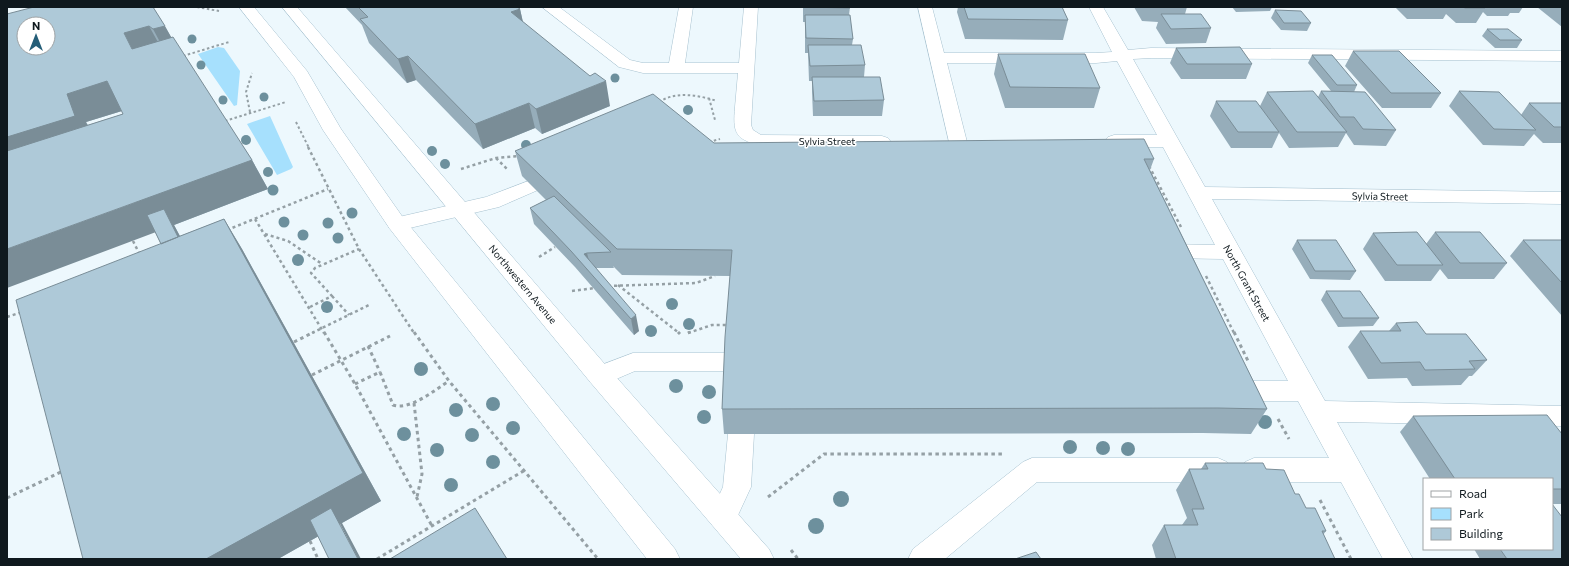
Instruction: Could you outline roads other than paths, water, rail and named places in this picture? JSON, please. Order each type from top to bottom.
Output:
[{"type":"main road","points":[[246,7],[301,75],[332,130],[397,224],[665,559]]},
{"type":"main road","name":"Northwestern Avenue","points":[[289,7],[600,376],[759,559]]},
{"type":"main road","points":[[549,7],[625,64],[643,68],[747,68]]},
{"type":"main road","points":[[676,68],[686,7]]},
{"type":"main road","name":"Sylvia Street","points":[[751,7],[742,125],[743,131],[749,136],[759,140],[897,142]]},
{"type":"main road","points":[[925,7],[958,142]]},
{"type":"main road","name":"North Grant Street","points":[[1096,7],[1398,559]]},
{"type":"main road","points":[[938,58],[1088,58],[1151,53],[1562,56]]},
{"type":"main road","points":[[1098,141],[1169,141]]},
{"type":"main road","points":[[397,224],[492,202],[531,186]]},
{"type":"main road","name":"Sylvia Street","points":[[1198,194],[1562,198]]},
{"type":"main road","points":[[1166,251],[1229,252]]},
{"type":"main road","points":[[600,376],[633,362],[727,362]]},
{"type":"main road","points":[[1231,391],[1263,391],[1312,401],[1562,416]]},
{"type":"main road","points":[[1530,415],[1548,438]]},
{"type":"main road","points":[[723,517],[737,487],[741,434]]},
{"type":"main road","points":[[923,559],[1032,470],[1349,470]]}]
